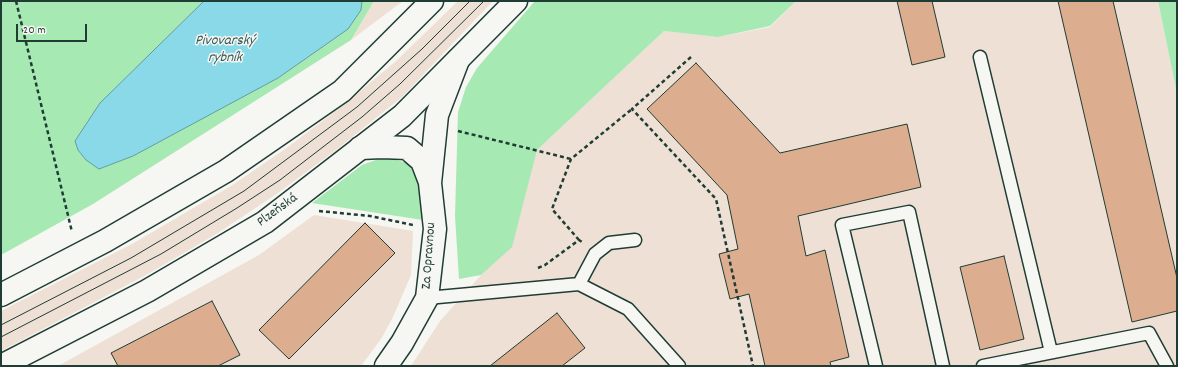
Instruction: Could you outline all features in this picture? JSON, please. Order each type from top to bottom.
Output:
[{"type":"main road","points":[[1,295],[105,241],[226,172],[342,91],[432,1]]},
{"type":"main road","name":"Plzeňská","points":[[1,366],[147,291],[265,222],[402,116],[516,1]]},
{"type":"main road","points":[[430,183],[437,115],[458,60]]},
{"type":"main road","points":[[360,148],[382,146],[407,148],[422,161],[430,183]]},
{"type":"main road","name":"Za Opravnou","points":[[386,366],[402,343],[427,298],[435,229],[430,183]]},
{"type":"lane","points":[[980,57],[1051,352]]},
{"type":"lane","points":[[876,366],[842,225],[908,212],[943,366]]},
{"type":"lane","points":[[579,284],[595,254],[609,243],[635,240]]},
{"type":"lane","points":[[427,298],[579,284],[628,309],[679,366]]},
{"type":"lane","points":[[983,366],[1149,332],[1167,366]]},
{"type":"path","points":[[16,1],[73,237]]},
{"type":"path","points":[[595,254],[579,240],[552,209],[571,159],[632,109],[691,57]]},
{"type":"path","points":[[632,109],[716,199],[752,366]]},
{"type":"path","points":[[452,129],[571,159]]},
{"type":"path","points":[[314,210],[370,216],[435,229]]},
{"type":"path","points":[[532,271],[545,265],[579,240]]},
{"type":"shaded area","points":[[374,1],[403,1],[351,40]]},
{"type":"shaded area","points":[[458,1],[493,1],[402,97],[336,150],[278,193],[218,233],[148,274],[1,351],[1,311],[132,244],[231,186],[288,147],[345,104],[396,61]]},
{"type":"shaded area","points":[[796,1],[1158,1],[1177,94],[1177,366],[411,366],[440,321],[507,246],[537,150],[664,31],[718,37],[770,27]]},
{"type":"shaded area","points":[[314,215],[413,231],[411,275],[393,317],[381,339],[361,366],[58,366],[259,255]]},
{"type":"green space","points":[[1,1],[204,1],[100,103],[75,141],[78,150],[86,160],[99,169],[133,156],[278,78],[348,29],[361,10],[362,1],[374,1],[351,40],[93,204],[1,255]]},
{"type":"green space","points":[[535,1],[796,1],[770,26],[718,37],[664,31],[537,150],[512,247],[481,275],[459,279],[455,216],[458,112],[466,87],[477,68]]},
{"type":"green space","points":[[1158,1],[1177,1],[1177,94]]},
{"type":"green space","points":[[384,157],[407,163],[420,179],[423,220],[312,203],[362,165]]},
{"type":"water","name":"Pivovarský rybník","points":[[204,1],[362,1],[361,10],[348,29],[278,78],[133,156],[99,169],[86,160],[78,150],[75,141],[100,103]]},
{"type":"building","points":[[897,1],[932,1],[945,57],[912,65]]},
{"type":"building","points":[[1058,1],[1113,1],[1177,278],[1177,311],[1132,322]]},
{"type":"building","points":[[696,63],[780,153],[907,124],[921,187],[798,216],[806,256],[825,250],[849,357],[830,362],[831,366],[765,366],[749,294],[730,299],[719,254],[738,249],[727,195],[647,109]]},
{"type":"building","points":[[365,223],[395,253],[289,359],[259,330]]},
{"type":"building","points":[[1004,256],[1024,339],[980,350],[960,267]]},
{"type":"building","points":[[212,301],[240,355],[218,366],[118,366],[111,353]]},
{"type":"building","points":[[557,313],[585,348],[562,366],[490,366]]},
{"type":"tram line","points":[[1,325],[131,258],[244,191],[357,107],[422,49],[470,1]]},
{"type":"tram line","points":[[1,337],[161,254],[280,180],[362,117],[400,84],[484,1]]}]
